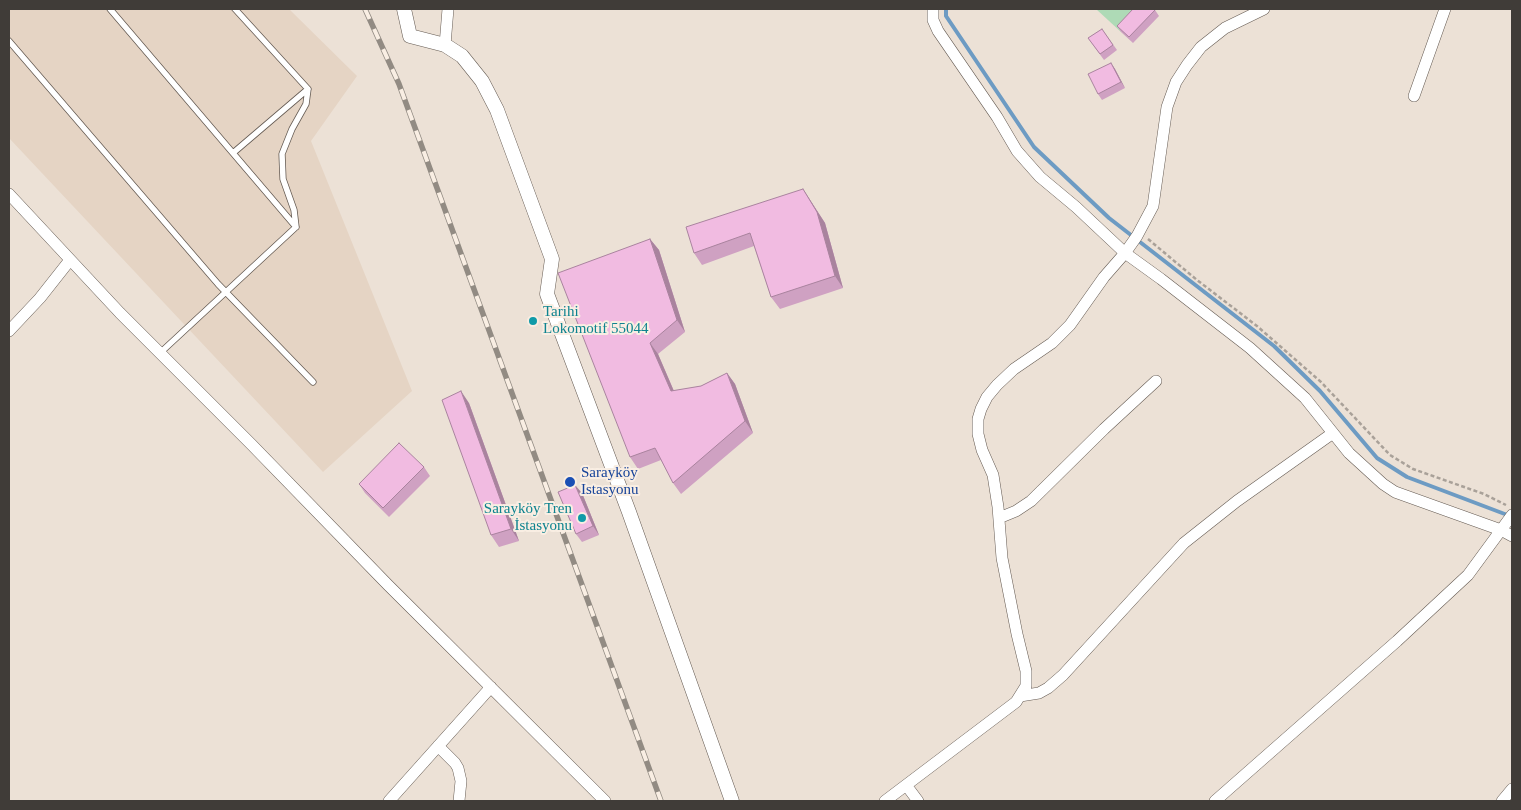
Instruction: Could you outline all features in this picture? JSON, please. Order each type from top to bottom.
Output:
[{"type":"street","points":[[404,9],[410,36],[445,44],[462,56],[482,81],[497,110],[552,259],[547,294],[629,512],[732,801]]},
{"type":"street","points":[[445,44],[448,9]]},
{"type":"street","points":[[933,9],[933,20],[938,31],[997,116],[1017,150],[1040,177],[1161,279],[1250,348],[1305,398],[1360,464],[1395,492],[1506,523],[1512,536]]},
{"type":"street","points":[[885,801],[1016,702],[1026,686],[1026,671],[1002,558],[993,475],[982,450],[978,434],[978,418],[981,409],[987,397],[997,385],[1014,369],[1052,343],[1070,325],[1138,234],[1153,206],[1163,127],[1167,107],[1176,82],[1201,47],[1225,28],[1264,9]]},
{"type":"street","points":[[1414,96],[1445,9]]},
{"type":"street","points":[[9,194],[160,353],[388,585],[605,801]]},
{"type":"street","points":[[9,331],[40,298],[70,260]]},
{"type":"street","points":[[999,518],[1016,511],[1031,501],[1104,428],[1156,381]]},
{"type":"street","points":[[1020,696],[1039,693],[1048,688],[1063,675],[1184,544],[1237,501],[1333,433]]},
{"type":"street","points":[[1215,801],[1397,641],[1468,575],[1506,523]]},
{"type":"street","points":[[389,801],[491,687]]},
{"type":"street","points":[[438,746],[458,768],[461,781],[459,801]]},
{"type":"street","points":[[906,785],[918,801]]},
{"type":"street","points":[[1502,801],[1512,789]]},
{"type":"lane","points":[[110,9],[296,227]]},
{"type":"lane","points":[[235,9],[308,89],[306,104],[292,129],[282,154],[283,179],[294,210],[296,227]]},
{"type":"lane","points":[[9,41],[226,292],[313,382]]},
{"type":"lane","points":[[233,153],[308,89]]},
{"type":"lane","points":[[160,353],[296,227]]},
{"type":"path","points":[[1138,234],[1257,326],[1321,382],[1381,447],[1395,458],[1426,474],[1484,494],[1512,507]]},
{"type":"shaded area","points":[[9,9],[289,9],[357,76],[311,141],[412,391],[323,472],[9,138]]},
{"type":"green space","points":[[1096,9],[1143,9],[1121,32]]},
{"type":"building","points":[[1133,9],[1155,10],[1129,37],[1117,26]]},
{"type":"building","points":[[1102,29],[1113,45],[1100,54],[1088,38]]},
{"type":"building","points":[[1111,63],[1121,82],[1098,94],[1088,74]]},
{"type":"building","points":[[803,189],[817,212],[835,276],[771,297],[750,233],[694,253],[686,227]]},
{"type":"building","points":[[650,239],[677,320],[650,343],[671,391],[701,386],[727,373],[745,421],[673,483],[655,448],[630,457],[558,273]]},
{"type":"building","points":[[461,391],[511,529],[491,535],[442,400]]},
{"type":"building","points":[[399,443],[424,467],[383,508],[359,484]]},
{"type":"building","name":"Sarayköy Tren İstasyonu","points":[[575,485],[593,526],[576,534],[558,492]]},
{"type":"waterway","points":[[946,9],[946,16],[1034,147],[1109,218],[1274,346],[1320,391],[1377,458],[1407,477],[1510,516]]},
{"type":"railway","points":[[365,9],[399,84],[661,801]]},
{"type":"place","name":"Tarihi Lokomotif 55044","points":[[533,321]]},
{"type":"place","name":"Sarayköy Istasyonu","points":[[570,482]]},
{"type":"place","name":"Sarayköy Tren İstasyonu","points":[[582,518]]}]
